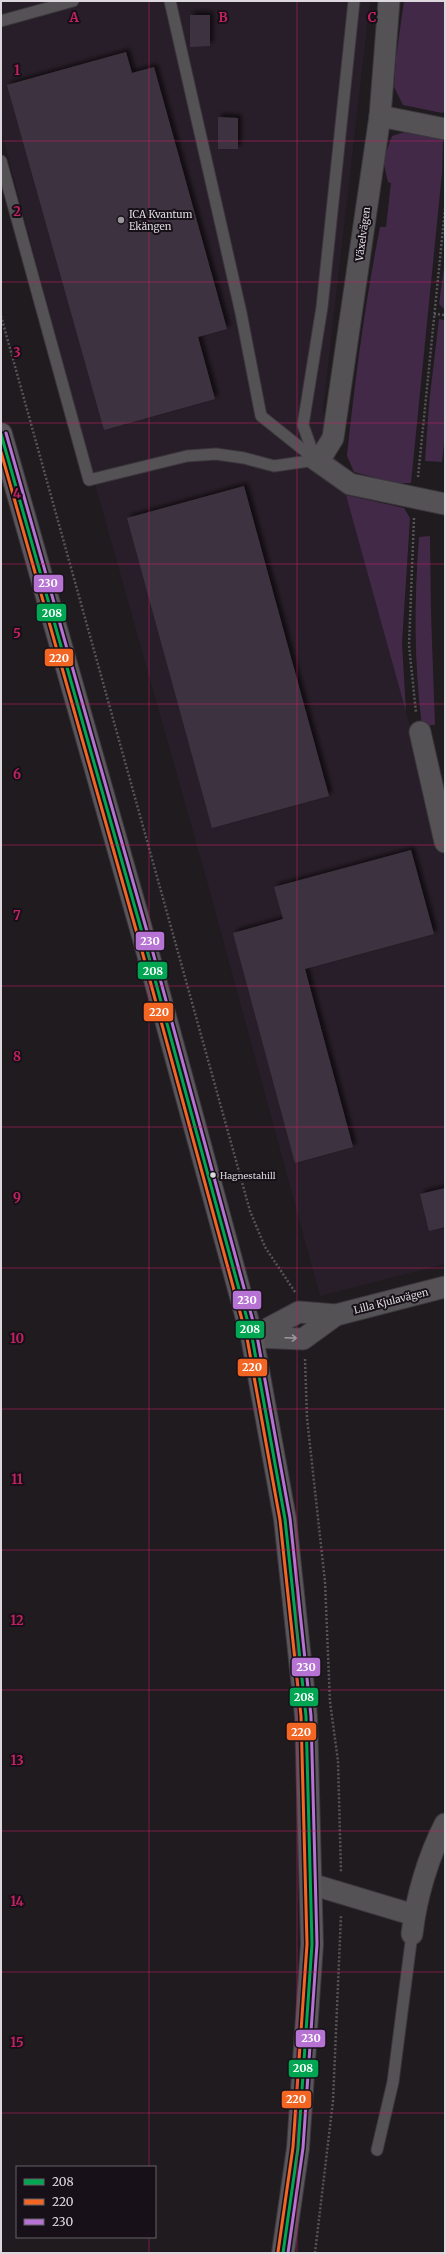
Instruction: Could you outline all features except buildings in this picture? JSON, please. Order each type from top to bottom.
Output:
[{"type":"main road","points":[[1,434],[145,942],[252,1337],[286,1519],[306,1716],[312,1944],[298,2148],[283,2253]]},
{"type":"street","name":"Växelvägen","points":[[316,460],[325,451],[332,438],[380,116],[389,1]]},
{"type":"street","points":[[380,116],[445,129]]},
{"type":"street","points":[[316,460],[350,484],[445,504]]},
{"type":"street","points":[[420,732],[444,833]]},
{"type":"street","name":"Lilla Kjulavägen","points":[[252,1337],[303,1339],[336,1315],[445,1287]]},
{"type":"street","points":[[311,1884],[413,1924],[427,1870],[445,1824]]},
{"type":"lane","points":[[1,21],[73,1]]},
{"type":"lane","points":[[170,1],[241,313],[261,416],[316,460]]},
{"type":"lane","points":[[316,460],[304,425],[322,307],[354,1]]},
{"type":"lane","points":[[1,161],[89,480],[187,456],[216,454],[244,458],[274,466],[316,460]]},
{"type":"lane","points":[[377,2150],[393,2082],[413,1924]]},
{"type":"path","points":[[420,732],[414,699],[409,645],[416,498],[445,209]]},
{"type":"path","points":[[434,314],[445,315]]},
{"type":"path","points":[[1,316],[250,1211],[265,1247],[295,1293]]},
{"type":"shaded area","points":[[1,1],[370,1],[323,409],[406,712],[445,841],[445,1264],[320,1296],[207,881],[98,495],[1,130]]},
{"type":"shaded area","points":[[404,1],[445,1],[445,112],[442,113],[403,105],[394,87],[396,57]]},
{"type":"shaded area","points":[[411,130],[443,138],[442,173],[411,483],[394,483],[354,472],[347,456],[365,313],[380,227],[386,227],[391,183],[388,182],[383,160],[392,136]]},
{"type":"shaded area","points":[[445,260],[445,310],[439,304]]},
{"type":"shaded area","points":[[439,319],[445,320],[445,435],[442,462],[425,461],[429,404]]},
{"type":"shaded area","points":[[346,495],[404,508],[410,518],[402,643],[406,712]]},
{"type":"shaded area","points":[[430,536],[435,725],[422,726],[416,656],[416,584],[419,537]]},
{"type":"transit line","name":"230","points":[[6,433],[152,949],[257,1336],[290,1518],[311,1716],[317,1944],[303,2148],[288,2253]]},
{"type":"transit line","name":"208","points":[[1,434],[147,950],[252,1337],[285,1519],[306,1716],[312,1944],[298,2148],[283,2253]]},
{"type":"transit line","name":"220","points":[[1,452],[142,951],[247,1338],[280,1520],[301,1716],[307,1944],[293,2147],[278,2252]]},
{"type":"place","name":"ICA Kvantum Ekängen","points":[[121,220]]},
{"type":"place","name":"Hagnestahill","points":[[213,1175]]}]
